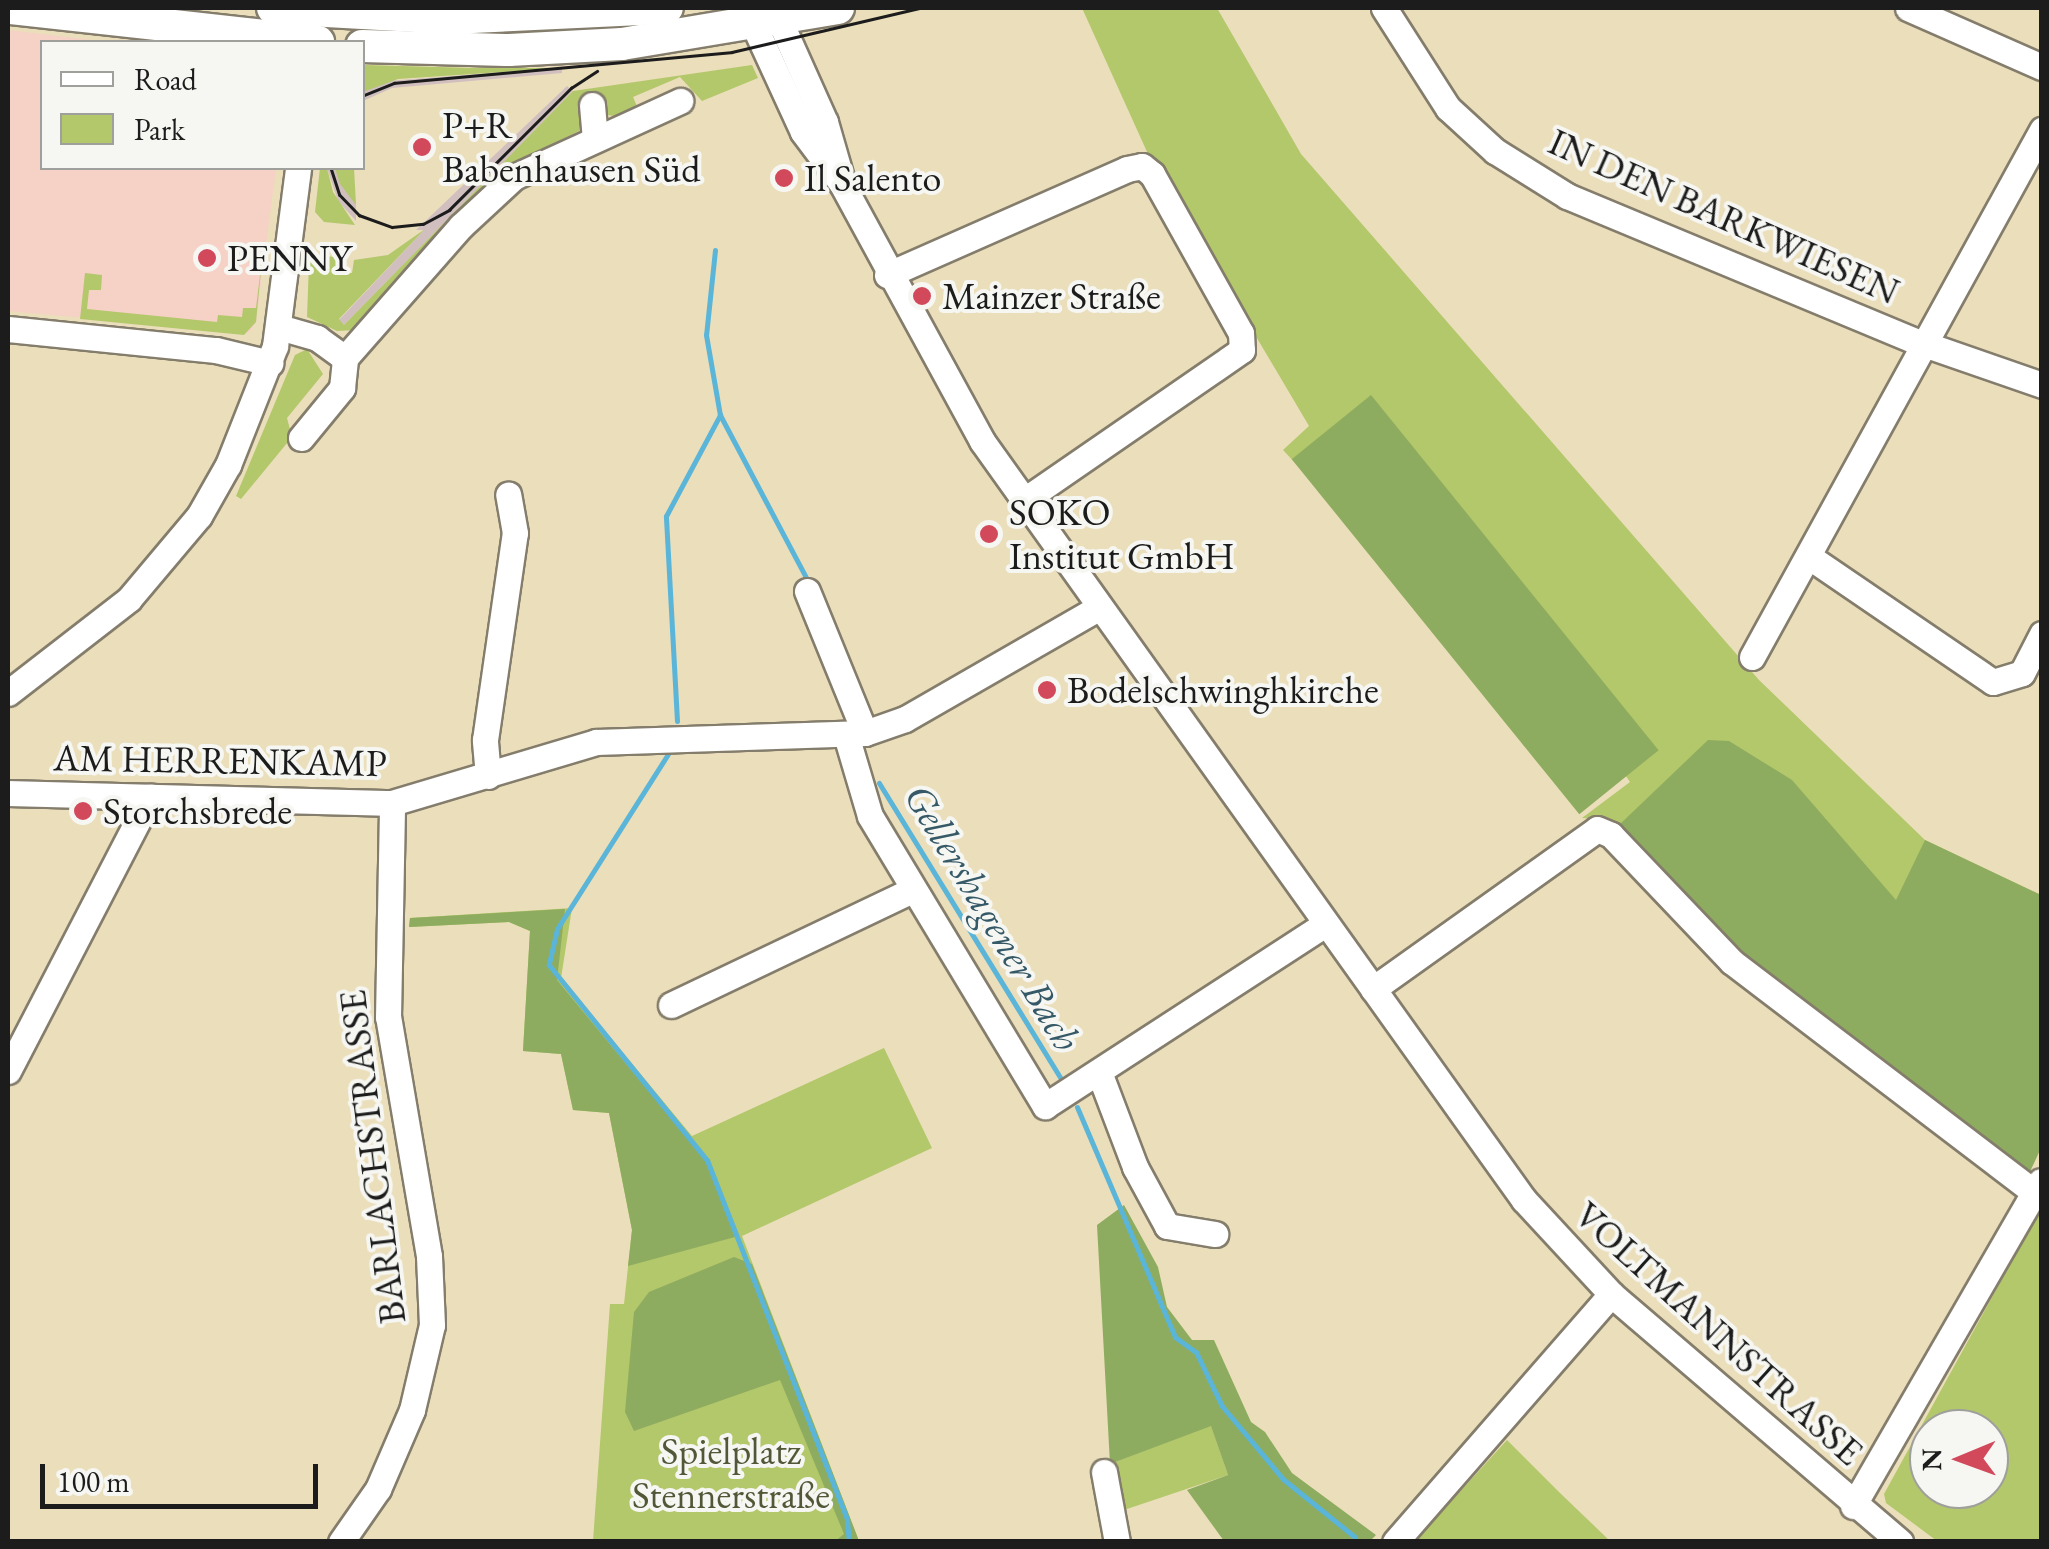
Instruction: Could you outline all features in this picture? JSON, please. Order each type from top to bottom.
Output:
[{"type":"main road","points":[[11,8],[317,35],[664,8]]},
{"type":"main road","points":[[273,8],[317,35]]},
{"type":"main road","points":[[365,46],[545,49],[838,8]]},
{"type":"street","name":"IN DEN BARKWIESEN","points":[[1384,8],[1448,108],[1531,174],[1922,343],[2042,385]]},
{"type":"street","points":[[1908,8],[2042,67]]},
{"type":"street","name":"VOLTMANNSTRASSE","points":[[764,16],[803,132],[842,184],[887,276],[1023,501],[1524,1200],[1611,1294],[1853,1506],[1900,1542]]},
{"type":"street","points":[[301,438],[342,388],[345,358],[503,186],[594,137],[680,100]]},
{"type":"street","points":[[592,104],[594,137]]},
{"type":"street","points":[[1752,657],[1811,558],[1922,343],[2042,130]]},
{"type":"street","points":[[887,276],[1126,169],[1142,166],[1152,174],[1241,333],[1242,350],[1023,501]]},
{"type":"street","points":[[8,694],[100,626],[184,536],[244,438],[279,327],[298,170]]},
{"type":"street","points":[[279,327],[317,338],[345,358]]},
{"type":"street","points":[[8,329],[216,350],[270,363]]},
{"type":"street","points":[[488,776],[485,740],[515,533],[508,495]]},
{"type":"street","points":[[1811,558],[1983,678],[2017,677],[2042,634]]},
{"type":"street","points":[[807,591],[855,734],[861,796],[912,890],[1044,1106],[1325,924]]},
{"type":"street","name":"AM HERRENKAMP","points":[[8,793],[392,803],[563,750],[622,739],[855,734],[905,719],[1098,608]]},
{"type":"street","points":[[8,1071],[150,797]]},
{"type":"street","name":"BARLACHSTRASSE","points":[[341,1542],[378,1489],[412,1410],[432,1325],[429,1256],[388,1017],[392,803]]},
{"type":"street","points":[[1373,989],[1597,829],[1610,835],[1732,962],[2038,1187],[1853,1506]]},
{"type":"street","points":[[671,1004],[912,890]]},
{"type":"street","points":[[1099,1072],[1135,1168],[1167,1226],[1215,1234]]},
{"type":"street","points":[[1394,1542],[1611,1294]]},
{"type":"street","points":[[1104,1472],[1117,1542]]},
{"type":"shaded area","points":[[8,30],[91,40],[40,40],[40,170],[276,170],[256,322],[249,333],[8,311]]},
{"type":"shaded area","points":[[562,68],[562,73],[392,88],[365,100],[365,91],[387,81]]},
{"type":"shaded area","points":[[567,86],[573,91],[344,325],[339,320],[424,230],[416,230]]},
{"type":"shaded area","points":[[328,170],[336,170],[356,205],[356,221],[338,201]]},
{"type":"green space","points":[[1082,8],[1217,8],[1301,154],[1759,680],[1925,840],[2041,895],[2041,1148],[1601,819],[1582,818],[1630,782],[1371,396],[1298,466],[1283,450],[1309,426],[1148,154]]},
{"type":"green space","points":[[365,65],[562,68],[398,79],[365,91]]},
{"type":"green space","points":[[752,65],[758,78],[702,101],[680,77],[633,97],[639,111],[622,117],[607,115],[597,96],[582,97],[585,128],[513,164],[356,330],[337,331],[307,317],[309,263],[321,255],[340,258],[339,271],[352,273],[354,260],[388,255],[425,229],[339,319],[344,325],[573,91]]},
{"type":"green space","points":[[320,170],[328,170],[333,192],[355,225],[324,222],[315,212]]},
{"type":"green space","points":[[336,170],[354,170],[356,205],[340,184]]},
{"type":"green space","points":[[262,261],[256,322],[244,335],[80,319],[85,273],[102,275],[101,290],[89,290],[87,309],[217,322],[218,315],[242,317],[243,308],[256,308],[261,267],[248,262]]},
{"type":"green space","points":[[307,349],[323,374],[287,418],[292,437],[241,499],[236,496],[295,355]]},
{"type":"green space","points":[[1371,395],[1659,750],[1579,814],[1292,459]]},
{"type":"green space","points":[[1708,740],[1729,741],[1792,780],[1896,900],[1925,840],[2041,895],[2041,1148],[2028,1176],[1733,949],[1617,827]]},
{"type":"green space","name":"Spielplatz Stennerstraße","points":[[572,908],[561,978],[692,1136],[884,1048],[932,1148],[742,1236],[859,1541],[593,1541],[610,1304],[624,1304],[632,1230],[609,1113],[573,1110],[561,1054],[523,1051],[530,931],[509,922],[409,927],[410,918]]},
{"type":"green space","points":[[565,909],[557,980],[706,1161],[735,1237],[628,1266],[632,1230],[609,1113],[573,1110],[561,1054],[523,1051],[530,931],[509,922],[409,927],[410,918]]},
{"type":"green space","points":[[1124,1205],[1158,1267],[1167,1307],[1192,1340],[1214,1340],[1251,1422],[1265,1432],[1292,1473],[1376,1535],[1370,1541],[1224,1541],[1187,1490],[1228,1475],[1211,1426],[1110,1464],[1097,1225]]},
{"type":"green space","points":[[2041,1208],[2041,1541],[1937,1541],[1886,1503],[1884,1494],[1909,1448],[1909,1509],[2009,1509],[2009,1409],[1931,1409]]},
{"type":"green space","points":[[734,1257],[752,1264],[859,1541],[835,1541],[844,1534],[780,1380],[634,1431],[625,1412],[634,1312],[649,1292]]},
{"type":"green space","points":[[1211,1425],[1228,1475],[1121,1511],[1115,1462]]},
{"type":"green space","points":[[1507,1440],[1560,1493],[1609,1540],[1415,1541]]},
{"type":"waterway","name":"Gellershagener Bach","points":[[715,250],[706,335],[720,415],[809,583]]},
{"type":"waterway","points":[[677,721],[666,516],[720,415]]},
{"type":"waterway","points":[[668,754],[557,929],[549,965],[707,1160],[847,1520],[849,1542]]},
{"type":"waterway","name":"Gellershagener Bach","points":[[879,783],[1061,1079]]},
{"type":"waterway","name":"Gellershagener Bach","points":[[1077,1107],[1175,1337],[1196,1352],[1222,1406],[1283,1479],[1355,1537]]},
{"type":"tram line","points":[[365,95],[394,83],[732,52],[920,8]]},
{"type":"tram line","points":[[332,170],[340,195],[359,215],[392,227],[423,224],[449,210],[571,88],[597,71]]},
{"type":"place","name":"P+R Babenhausen Süd","points":[[422,147]]},
{"type":"place","name":"Il Salento","points":[[784,178]]},
{"type":"place","name":"PENNY","points":[[207,258]]},
{"type":"place","name":"Mainzer Straße","points":[[922,296]]},
{"type":"place","name":"SOKO Institut GmbH","points":[[989,534]]},
{"type":"place","name":"Bodelschwinghkirche","points":[[1047,690]]},
{"type":"place","name":"Storchsbrede","points":[[83,811]]}]
